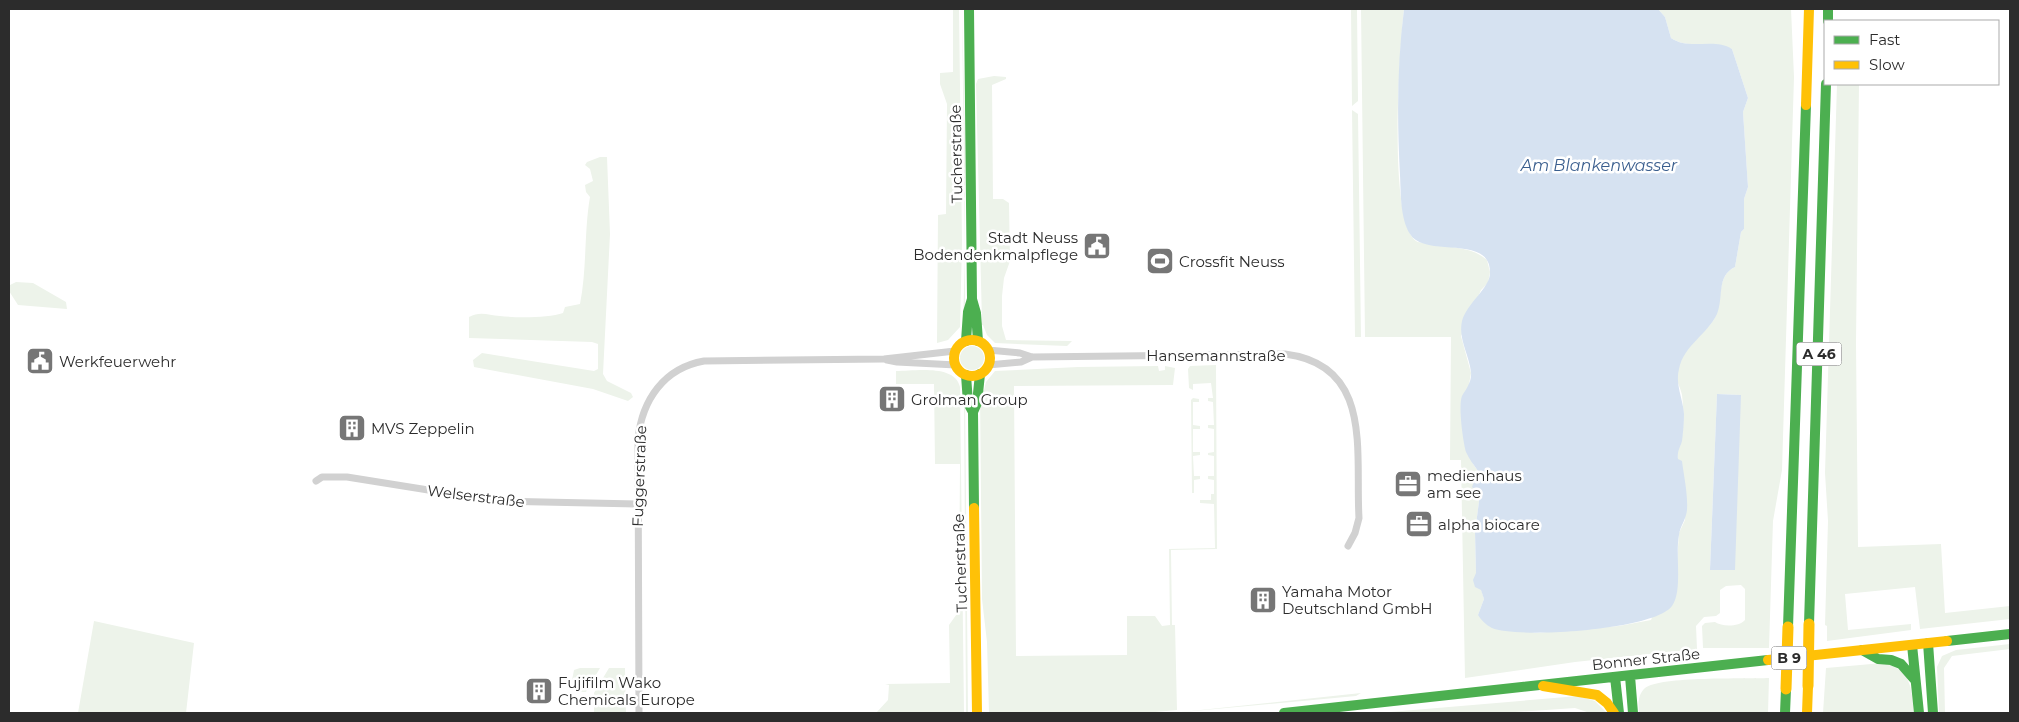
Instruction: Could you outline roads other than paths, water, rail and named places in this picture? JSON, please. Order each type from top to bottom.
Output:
[{"type":"main road","name":"Tucherstraße","points":[[968,9],[972,299],[976,313],[978,341]]},
{"type":"main road","name":"A 46","points":[[1785,713],[1809,9]]},
{"type":"main road","name":"A 46","points":[[1807,713],[1826,85]]},
{"type":"main road","name":"Tucherstraße","points":[[966,341],[968,312],[972,299]]},
{"type":"main road","points":[[966,341],[978,341],[988,350],[990,360],[984,370],[966,375],[956,365],[956,350],[966,341]]},
{"type":"main road","name":"Tucherstraße","points":[[977,713],[973,412],[977,403],[984,370]]},
{"type":"main road","name":"Tucherstraße","points":[[966,375],[968,403],[973,412]]},
{"type":"main road","name":"Bonner Straße","points":[[1284,713],[2010,634]]},
{"type":"main road","points":[[1928,643],[1933,713]]},
{"type":"main road","points":[[1912,645],[1919,713]]},
{"type":"main road","points":[[1862,650],[1878,659],[1891,660],[1900,664],[1915,680]]},
{"type":"main road","points":[[1630,676],[1634,713]]},
{"type":"main road","points":[[1615,677],[1619,713]]},
{"type":"main road","points":[[1543,686],[1597,695],[1607,702],[1614,713]]},
{"type":"street","name":"Fuggerstraße","points":[[639,713],[637,504],[640,422],[653,393],[672,374],[691,364],[715,360],[884,359],[956,350]]},
{"type":"street","name":"Hansemannstraße","points":[[988,350],[1020,353],[1032,357],[1276,354],[1300,357],[1326,368],[1347,392],[1354,410],[1356,422],[1359,518],[1355,533],[1348,546]]},
{"type":"street","name":"Hansemannstraße","points":[[984,370],[1021,362],[1032,357]]},
{"type":"street","name":"Fuggerstraße","points":[[884,359],[897,362],[956,365]]},
{"type":"street","name":"Welserstraße","points":[[316,481],[322,477],[348,477],[497,501],[637,504]]},
{"type":"water","name":"Am Blankenwasser","points":[[1404,9],[1658,9],[1665,17],[1671,38],[1678,42],[1686,44],[1718,44],[1732,49],[1748,98],[1743,112],[1748,187],[1744,199],[1744,229],[1741,232],[1735,267],[1729,271],[1723,281],[1717,314],[1708,328],[1686,353],[1679,369],[1678,380],[1684,417],[1678,459],[1682,461],[1687,510],[1679,535],[1678,582],[1675,599],[1672,606],[1660,614],[1640,621],[1614,626],[1585,630],[1529,633],[1492,628],[1478,615],[1484,599],[1481,590],[1475,587],[1473,580],[1476,573],[1475,532],[1480,494],[1472,487],[1478,471],[1466,452],[1461,424],[1462,396],[1470,382],[1471,376],[1461,328],[1468,308],[1486,284],[1490,273],[1487,261],[1480,254],[1469,250],[1429,245],[1418,241],[1410,234],[1404,221],[1401,197],[1398,113],[1400,51]]},
{"type":"water","points":[[1717,394],[1741,395],[1735,570],[1710,570]]},
{"type":"place","name":"Stadt Neuss Bodendenkmalpflege","points":[[1097,246]]},
{"type":"place","name":"Crossfit Neuss","points":[[1160,261]]},
{"type":"place","name":"Werkfeuerwehr","points":[[40,361]]},
{"type":"place","name":"Grolman Group","points":[[892,399]]},
{"type":"place","name":"MVS Zeppelin","points":[[352,428]]},
{"type":"place","name":"medienhaus am see","points":[[1408,484]]},
{"type":"place","name":"alpha biocare","points":[[1419,524]]},
{"type":"place","name":"Yamaha Motor Deutschland GmbH","points":[[1263,600]]},
{"type":"place","name":"Fujifilm Wako Chemicals Europe","points":[[539,691]]}]
